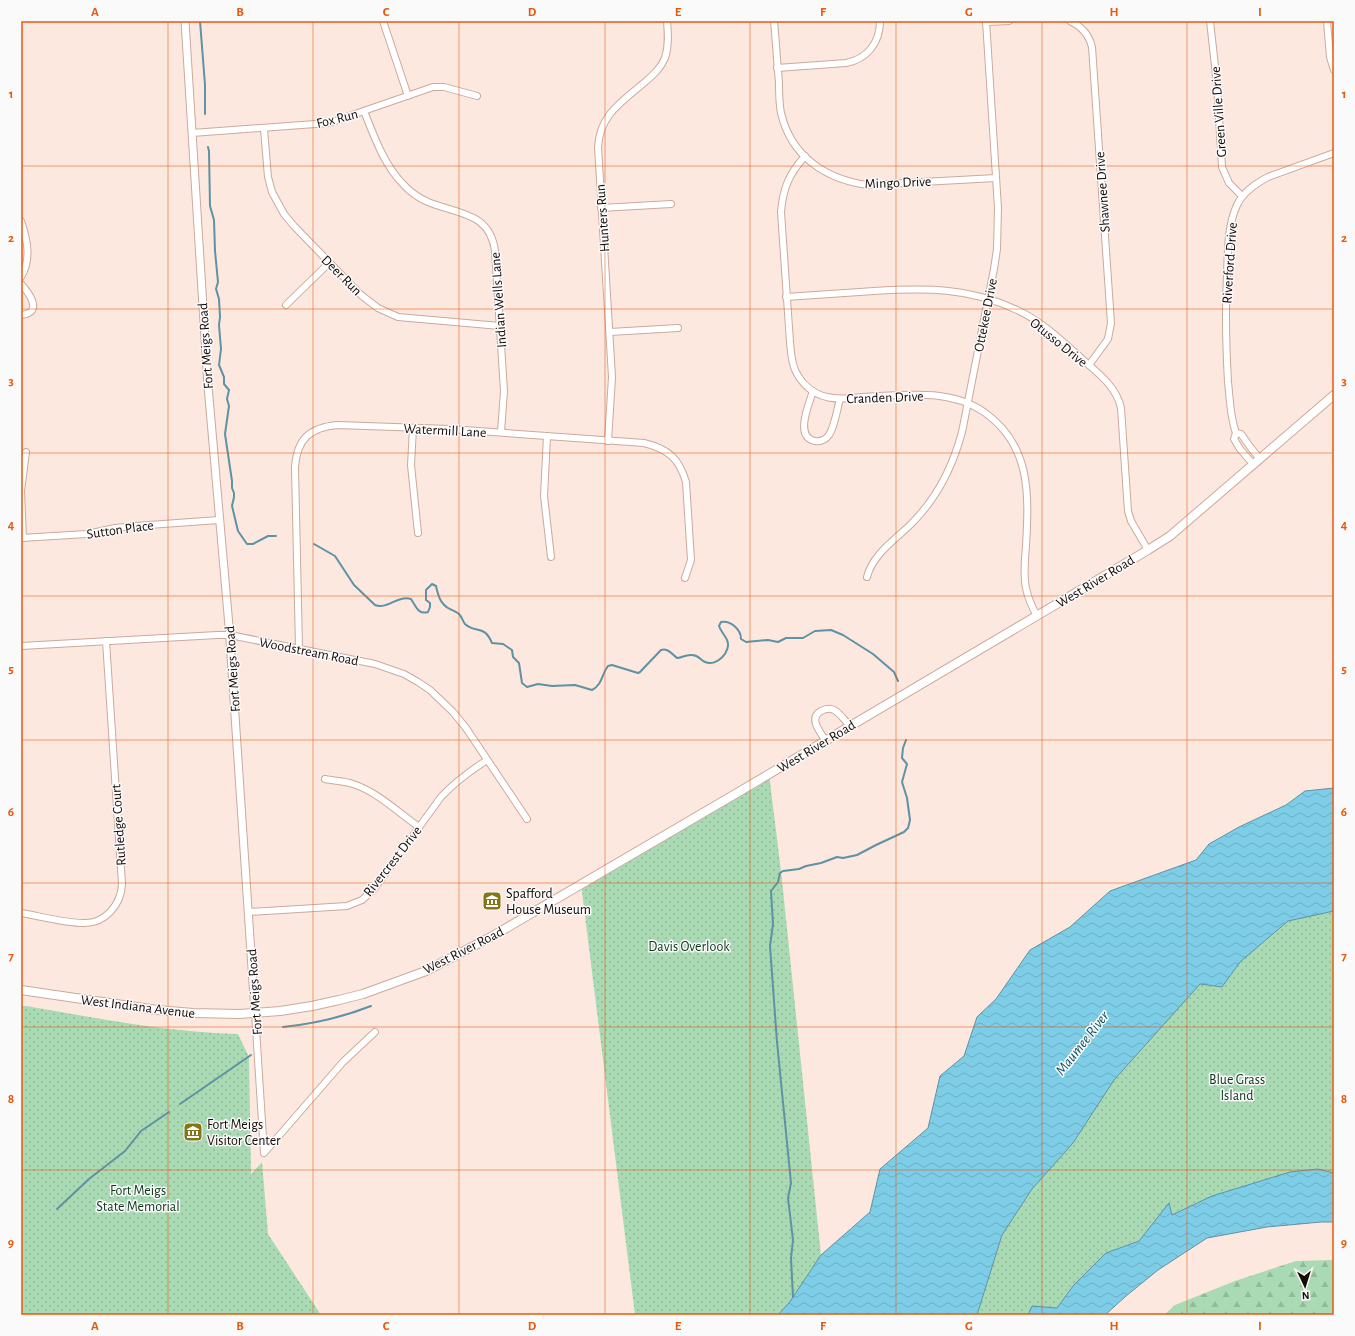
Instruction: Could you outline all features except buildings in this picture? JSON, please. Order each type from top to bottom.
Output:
[{"type":"main road","name":"West River Road","points":[[255,1013],[312,1006],[363,994],[426,971],[491,937],[1037,616],[1170,536],[1334,395]]},
{"type":"main road","name":"West Indiana Avenue","points":[[21,990],[179,1012],[219,1014],[255,1013]]},
{"type":"street","name":"Fort Meigs Road","points":[[184,21],[208,386],[230,635],[264,1153],[343,1062],[375,1032]]},
{"type":"street","points":[[383,21],[408,96]]},
{"type":"street","name":"Hunters Run","points":[[608,441],[612,377],[598,137],[601,127],[609,114],[652,76],[662,64],[667,48],[667,21]]},
{"type":"street","name":"Mingo Drive","points":[[774,21],[781,111],[784,121],[795,144],[819,169],[852,183],[866,185],[996,178]]},
{"type":"street","points":[[777,68],[846,63],[856,60],[865,55],[876,42],[880,21]]},
{"type":"street","points":[[986,22],[1009,21]]},
{"type":"street","name":"Shawnee Drive","points":[[1070,21],[1085,32],[1092,47],[1111,323],[1108,339],[1089,365]]},
{"type":"street","name":"Green Ville Drive","points":[[1210,21],[1217,84],[1222,167],[1229,183],[1242,196]]},
{"type":"street","points":[[1327,21],[1330,57],[1334,70]]},
{"type":"street","name":"Ottekee Drive","points":[[867,577],[869,568],[875,560],[914,521],[939,489],[947,476],[957,452],[968,403],[989,298],[997,248],[998,228],[986,22]]},
{"type":"street","name":"Fox Run","points":[[192,133],[264,129],[329,123],[433,87],[444,87],[477,96]]},
{"type":"street","name":"Indian Wells Lane","points":[[364,111],[385,159],[403,184],[419,197],[428,202],[472,216],[481,222],[488,230],[493,240],[504,391],[501,432]]},
{"type":"street","name":"Deer Run","points":[[264,129],[268,177],[272,192],[279,205],[294,226],[369,302],[398,317],[500,326]]},
{"type":"street","name":"Riverford Drive","points":[[1257,461],[1241,434],[1236,433],[1232,424],[1230,410],[1226,349],[1226,315],[1231,224],[1237,205],[1242,196],[1250,188],[1268,177],[1334,153]]},
{"type":"street","name":"Cranden Drive","points":[[805,156],[792,172],[787,181],[782,202],[782,233],[786,297],[792,362],[795,371],[801,380],[813,391],[828,398],[840,399],[907,394],[952,398],[968,403],[984,412],[1002,428],[1013,444],[1026,477],[1028,498],[1026,584],[1030,603],[1037,616]]},
{"type":"street","points":[[601,208],[671,204]]},
{"type":"street","points":[[21,221],[27,238],[28,250],[24,273],[21,277]]},
{"type":"street","points":[[286,305],[329,263]]},
{"type":"street","points":[[21,284],[30,295],[33,304],[30,312],[21,315]]},
{"type":"street","name":"Otusso Drive","points":[[786,297],[934,289],[954,291],[989,298],[1018,310],[1036,320],[1089,365],[1112,388],[1120,402],[1128,511],[1131,521],[1148,550]]},
{"type":"street","points":[[610,332],[678,328]]},
{"type":"street","points":[[813,391],[805,419],[804,429],[808,438],[815,441],[821,441],[829,435],[840,399]]},
{"type":"street","name":"Watermill Lane","points":[[299,649],[296,457],[299,447],[309,434],[328,426],[501,432],[644,443],[658,447],[672,456],[683,472],[686,482],[691,560],[685,578]]},
{"type":"street","points":[[413,428],[412,472],[418,533]]},
{"type":"street","points":[[547,436],[544,496],[551,557]]},
{"type":"street","points":[[22,538],[21,491],[26,452]]},
{"type":"street","name":"Sutton Place","points":[[22,538],[87,534],[115,528],[219,520]]},
{"type":"street","name":"Woodstream Road","points":[[21,646],[106,642],[217,634],[230,635],[375,664],[404,674],[418,682],[436,695],[453,712],[527,819]]},
{"type":"street","name":"Rutledge Court","points":[[21,913],[77,923],[88,923],[98,921],[107,916],[119,899],[122,884],[106,642]]},
{"type":"street","points":[[826,740],[816,726],[816,716],[820,712],[829,709],[834,710],[850,726]]},
{"type":"street","name":"Rivercrest Drive","points":[[248,912],[337,907],[347,906],[358,902],[374,889],[451,786],[487,760]]},
{"type":"street","points":[[325,779],[362,787],[376,795],[419,827]]},
{"type":"green space","name":"Davis Overlook","points":[[769,774],[781,871],[821,1255],[789,1303],[778,1315],[635,1315],[581,884]]},
{"type":"green space","name":"Blue Grass Island","points":[[1334,911],[1334,1173],[1318,1169],[1290,1172],[1212,1196],[1172,1215],[1169,1204],[1139,1241],[1106,1253],[1073,1286],[1057,1308],[1032,1306],[1028,1315],[977,1315],[1002,1235],[1032,1189],[1073,1143],[1114,1080],[1200,984],[1222,987],[1240,962],[1288,921]]},
{"type":"green space","name":"Fort Meigs State Memorial","points":[[21,1006],[158,1027],[211,1033],[238,1034],[249,1057],[251,1174],[262,1162],[268,1234],[321,1315],[21,1315]]},
{"type":"green space","points":[[1334,1260],[1334,1315],[1164,1315],[1175,1305],[1235,1281],[1296,1261]]},
{"type":"water","name":"Maumee River","points":[[1334,788],[1334,911],[1288,921],[1240,962],[1222,987],[1200,984],[1114,1080],[1073,1143],[1032,1189],[1002,1235],[977,1315],[778,1315],[789,1303],[821,1255],[870,1212],[880,1169],[928,1128],[940,1076],[964,1056],[977,1017],[996,999],[1030,950],[1070,927],[1110,891],[1196,860],[1209,844],[1239,827],[1286,805],[1305,791]]},
{"type":"water","points":[[1318,1169],[1334,1173],[1334,1222],[1267,1227],[1207,1238],[1158,1270],[1105,1315],[1028,1315],[1032,1306],[1057,1308],[1073,1286],[1106,1253],[1139,1241],[1169,1203],[1172,1215],[1212,1196],[1290,1172]]},
{"type":"waterway","points":[[200,21],[205,85],[205,114]]},
{"type":"waterway","points":[[208,147],[210,206],[214,220],[218,282],[216,289],[219,299],[220,317],[219,325],[221,349],[219,365],[224,377],[224,384],[229,390],[227,399],[229,406],[225,434],[232,488],[234,493],[232,506],[238,531],[247,544],[253,544],[268,536],[276,536]]},
{"type":"waterway","points":[[314,544],[335,556],[354,585],[375,605],[384,606],[406,598],[411,599],[416,607],[425,613],[428,612],[430,607],[430,603],[426,600],[426,590],[432,584],[436,586],[443,604],[459,614],[465,624],[473,629],[486,633],[492,643],[503,644],[512,650],[513,657],[519,663],[522,683],[527,687],[538,684],[552,686],[575,685],[592,690],[596,688],[608,666],[612,665],[638,673],[661,650],[666,650],[677,658],[694,655],[705,662],[714,662],[722,657],[728,644],[719,626],[721,622],[728,622],[734,626],[741,635],[741,639],[746,642],[768,640],[778,642],[786,638],[803,638],[815,631],[831,630],[843,635],[873,654],[894,672],[898,681]]},
{"type":"waterway","points":[[793,1297],[791,1258],[793,1240],[788,1198],[791,1183],[777,1042],[770,946],[773,924],[771,891],[778,882],[780,873],[783,871],[799,869],[837,857],[843,858],[857,855],[904,832],[908,828],[910,820],[907,798],[902,782],[907,764],[902,758],[906,740]]},
{"type":"waterway","points":[[283,1027],[328,1020],[371,1006]]},
{"type":"waterway","points":[[180,1104],[251,1055]]},
{"type":"waterway","points":[[57,1209],[89,1179],[125,1151],[141,1131],[169,1112]]},
{"type":"place","name":"Spafford House Museum","points":[[492,901]]},
{"type":"place","name":"Fort Meigs Visitor Center","points":[[193,1132]]}]
